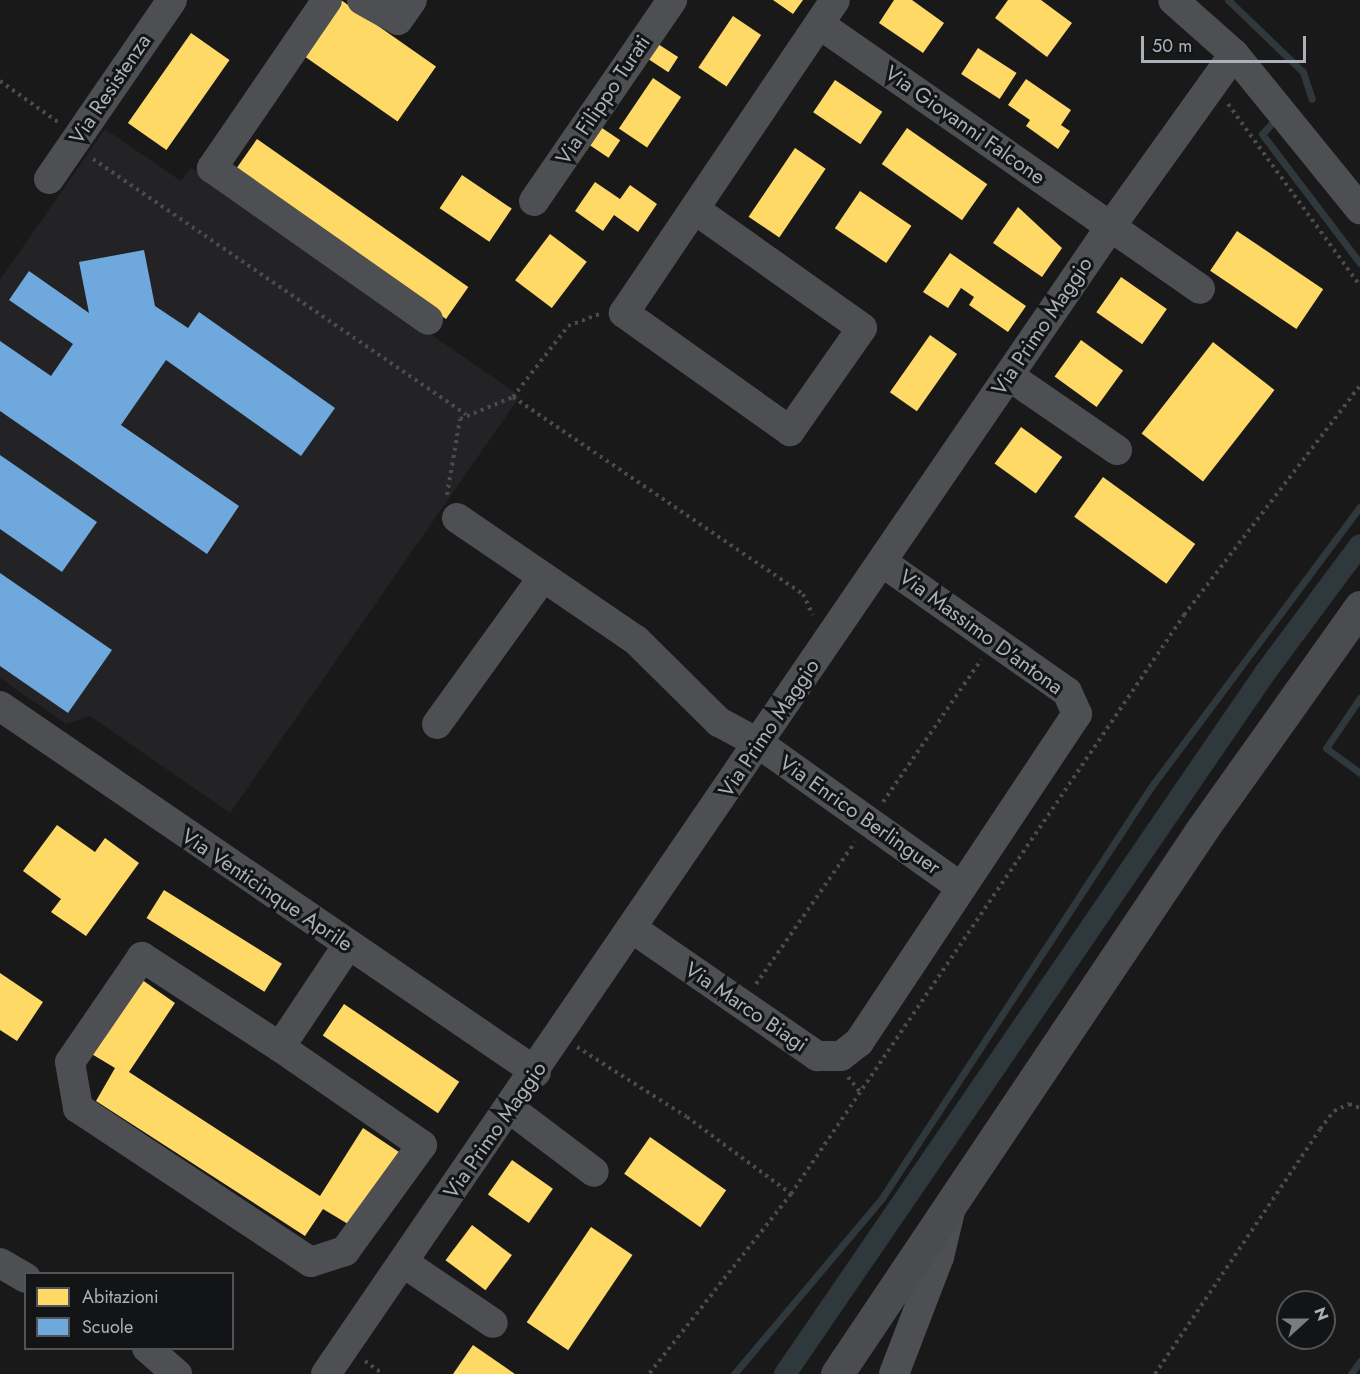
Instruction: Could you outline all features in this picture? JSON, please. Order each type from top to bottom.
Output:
[{"type":"highway","points":[[837,1374],[950,1211],[1203,828],[1360,607]]},
{"type":"street","name":"Via Resistenza","points":[[49,179],[172,0]]},
{"type":"street","points":[[327,0],[212,168],[428,320]]},
{"type":"street","points":[[362,0],[398,20],[412,0]]},
{"type":"street","name":"Via Filippo Turati","points":[[534,201],[672,0]]},
{"type":"street","points":[[1173,0],[1234,54],[1360,209]]},
{"type":"street","points":[[697,211],[862,328],[790,431],[624,313],[697,211],[827,12]]},
{"type":"street","name":"Via Giovanni Falcone","points":[[827,12],[1111,226],[1200,289]]},
{"type":"street","name":"Via Primo Maggio","points":[[326,1374],[536,1072],[1111,226],[1234,54]]},
{"type":"street","points":[[1009,376],[1117,450]]},
{"type":"street","name":"Via Enrico Berlinguer","points":[[457,518],[636,640],[719,722],[758,743],[962,887]]},
{"type":"street","name":"Via Massimo D'antona","points":[[882,562],[1067,692],[1077,714],[962,887]]},
{"type":"street","points":[[437,724],[543,577]]},
{"type":"street","name":"Via Venticinque Aprile","points":[[0,706],[536,1072]]},
{"type":"street","name":"Via Marco Biagi","points":[[633,929],[817,1056],[841,1056],[859,1042],[962,887]]},
{"type":"street","points":[[280,1047],[348,945]]},
{"type":"street","points":[[142,957],[280,1047],[422,1145],[345,1251],[311,1262],[78,1108],[70,1062],[142,957]]},
{"type":"street","points":[[509,1108],[594,1172]]},
{"type":"street","points":[[894,1374],[950,1211]]},
{"type":"street","points":[[0,1263],[24,1277]]},
{"type":"street","points":[[404,1263],[492,1323]]},
{"type":"street","points":[[149,1350],[177,1374]]},
{"type":"path","points":[[0,81],[75,141],[466,414]]},
{"type":"path","points":[[1214,84],[1360,286]]},
{"type":"path","points":[[457,518],[447,494],[456,428],[466,414],[513,397],[573,323],[608,312],[624,313]]},
{"type":"path","points":[[649,1374],[791,1194],[1184,615],[1360,386]]},
{"type":"path","points":[[513,397],[803,594],[815,621],[834,632]]},
{"type":"path","points":[[560,1036],[687,1117],[791,1194]]},
{"type":"path","points":[[1155,1374],[1327,1120],[1349,1104],[1360,1108]]},
{"type":"shaded area","points":[[105,129],[181,181],[191,168],[520,396],[230,813],[90,716],[66,724],[0,678],[0,280]]},
{"type":"building: Abitazioni","points":[[341,0],[436,67],[398,121],[303,55]]},
{"type":"building: Abitazioni","points":[[773,0],[803,0],[793,14]]},
{"type":"building: Abitazioni","points":[[894,0],[912,0],[944,23],[923,53],[879,23]]},
{"type":"building: Abitazioni","points":[[1008,0],[1041,0],[1072,23],[1047,57],[995,18]]},
{"type":"building: Abitazioni","points":[[733,16],[761,35],[727,86],[698,67]]},
{"type":"building: Abitazioni","points":[[191,33],[230,60],[166,150],[128,123]]},
{"type":"building: Abitazioni","points":[[658,44],[678,57],[668,72],[648,59]]},
{"type":"building: Abitazioni","points":[[978,48],[1017,73],[1000,99],[961,74]]},
{"type":"building: Abitazioni","points":[[653,78],[681,97],[647,148],[619,129]]},
{"type":"building: Abitazioni","points":[[1026,79],[1071,110],[1061,125],[1070,131],[1058,149],[1026,126],[1030,120],[1008,105]]},
{"type":"building: Abitazioni","points":[[835,80],[882,112],[860,144],[813,112]]},
{"type":"building: Abitazioni","points":[[602,128],[620,140],[608,158],[590,145]]},
{"type":"building: Abitazioni","points":[[907,128],[987,184],[962,220],[882,164]]},
{"type":"building: Abitazioni","points":[[257,139],[468,287],[446,319],[235,171]]},
{"type":"building: Abitazioni","points":[[795,148],[826,169],[779,238],[749,217]]},
{"type":"building: Abitazioni","points":[[462,175],[512,209],[489,242],[440,208]]},
{"type":"building: Abitazioni","points":[[595,182],[620,199],[630,185],[657,204],[638,232],[614,215],[603,231],[575,211]]},
{"type":"building: Abitazioni","points":[[860,191],[911,226],[886,263],[835,228]]},
{"type":"building: Abitazioni","points":[[1018,207],[1062,248],[1042,277],[993,243]]},
{"type":"building: Abitazioni","points":[[1237,231],[1323,289],[1296,329],[1210,271]]},
{"type":"building: Abitazioni","points":[[550,234],[587,262],[552,308],[515,280]]},
{"type":"building: Abitazioni","points":[[950,253],[1026,306],[1008,332],[969,305],[974,297],[961,288],[948,308],[923,292]]},
{"type":"building: Abitazioni","points":[[1121,277],[1167,309],[1142,344],[1096,312]]},
{"type":"building: Abitazioni","points":[[930,335],[957,354],[917,411],[890,392]]},
{"type":"building: Abitazioni","points":[[1081,340],[1123,371],[1097,407],[1055,376]]},
{"type":"building: Abitazioni","points":[[1213,342],[1274,390],[1203,481],[1142,433]]},
{"type":"building: Abitazioni","points":[[1021,427],[1062,457],[1036,493],[995,463]]},
{"type":"building: Abitazioni","points":[[1103,477],[1195,544],[1166,584],[1074,517]]},
{"type":"building: Abitazioni","points":[[57,825],[95,852],[105,838],[139,863],[86,936],[51,912],[61,899],[23,871]]},
{"type":"building: Abitazioni","points":[[164,890],[282,964],[264,992],[147,918]]},
{"type":"building: Abitazioni","points":[[0,973],[43,1002],[17,1041],[0,1030]]},
{"type":"building: Abitazioni","points":[[138,977],[175,1003],[129,1072],[320,1196],[363,1128],[402,1154],[353,1227],[323,1209],[305,1236],[96,1101],[115,1068],[90,1053]]},
{"type":"building: Abitazioni","points":[[344,1004],[459,1082],[438,1113],[323,1036]]},
{"type":"building: Abitazioni","points":[[650,1137],[726,1190],[700,1227],[624,1174]]},
{"type":"building: Abitazioni","points":[[512,1160],[553,1189],[529,1223],[488,1194]]},
{"type":"building: Abitazioni","points":[[472,1225],[512,1255],[485,1290],[446,1260]]},
{"type":"building: Abitazioni","points":[[591,1227],[632,1255],[568,1350],[527,1322]]},
{"type":"building: Abitazioni","points":[[473,1345],[515,1374],[453,1374]]},
{"type":"building: Scuole","points":[[144,250],[155,306],[188,328],[199,312],[335,408],[301,456],[166,360],[121,425],[239,506],[207,554],[0,411],[0,341],[51,376],[73,344],[9,300],[29,271],[89,313],[79,262]]},
{"type":"building: Scuole","points":[[0,455],[97,522],[62,572],[0,529]]},
{"type":"building: Scuole","points":[[0,573],[112,650],[68,713],[0,666]]},
{"type":"waterway","points":[[1228,0],[1303,72],[1312,99]]},
{"type":"waterway","points":[[1271,124],[1262,134],[1360,263]]},
{"type":"waterway","points":[[734,1374],[882,1198],[1151,787],[1360,507]]},
{"type":"waterway","points":[[785,1374],[1265,673],[1360,545]]},
{"type":"waterway","points":[[1360,698],[1326,748],[1360,773]]},
{"type":"waterway","points":[[1351,1374],[1360,1361]]}]
